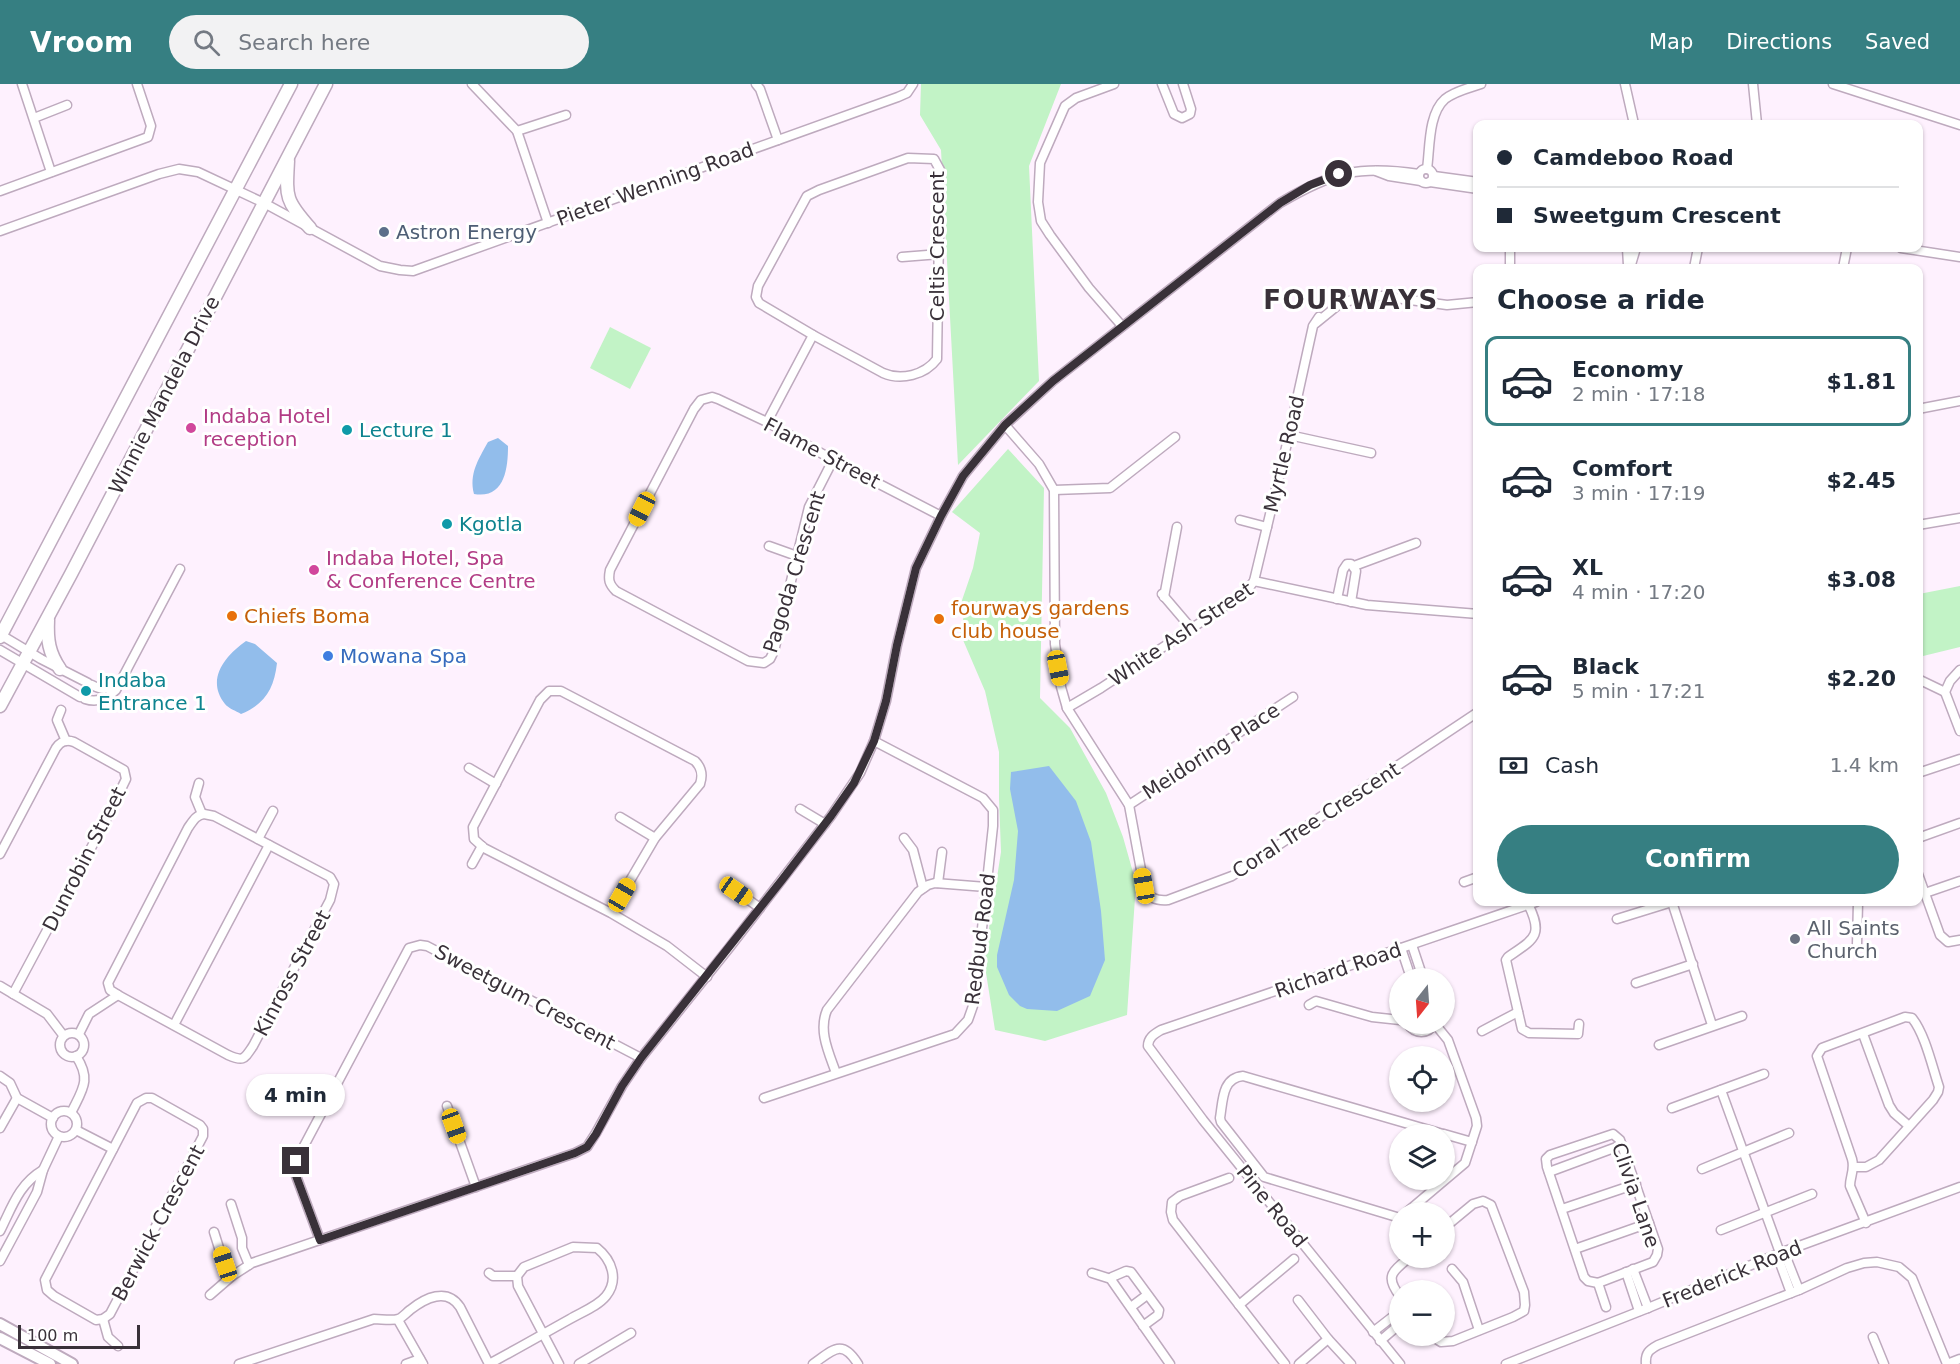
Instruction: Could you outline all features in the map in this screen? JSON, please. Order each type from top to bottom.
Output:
[{"type":"main road","name":"Winnie Mandela Drive","points":[[1,636],[291,84]]},
{"type":"main road","name":"Winnie Mandela Drive","points":[[0,706],[326,84]]},
{"type":"main road","points":[[288,156],[286,192],[296,213],[310,228]]},
{"type":"main road","points":[[48,616],[50,651],[60,669]]},
{"type":"street","points":[[22,84],[51,172]]},
{"type":"street","points":[[0,191],[148,137],[151,126],[137,84]]},
{"type":"street","points":[[472,84],[517,130],[548,223]]},
{"type":"street","points":[[756,84],[760,89],[778,140]]},
{"type":"street","name":"Pieter Wenning Road","points":[[0,231],[159,174],[179,169],[198,172],[235,188],[380,266],[408,271],[420,269],[898,97],[907,93],[913,84]]},
{"type":"street","points":[[1114,84],[1076,98],[1065,106],[1040,163],[1038,202],[1041,221],[1050,235],[1089,288],[1122,326]]},
{"type":"street","points":[[1162,84],[1174,114],[1182,118],[1190,114],[1191,109],[1183,84]]},
{"type":"street","points":[[1426,177],[1433,121],[1440,106],[1444,100],[1456,92],[1481,84]]},
{"type":"street","points":[[1625,84],[1633,120]]},
{"type":"street","points":[[1755,84],[1757,120]]},
{"type":"street","points":[[1833,84],[1960,125]]},
{"type":"street","points":[[34,118],[67,105]]},
{"type":"street","points":[[517,130],[566,115]]},
{"type":"street","name":"Celtis Crescent","points":[[923,157],[934,159],[940,170],[940,254],[937,360],[933,365],[911,375],[895,377],[883,373],[759,303],[756,297],[758,286],[807,196],[812,192],[896,162],[923,157]]},
{"type":"street","points":[[210,1295],[249,1265],[587,1147],[641,1058],[847,794],[874,741],[916,568],[963,476],[1005,425],[1053,381],[1122,326],[1280,203],[1310,185],[1339,174],[1363,171],[1375,171],[1389,176],[1426,177],[1473,185]]},
{"type":"street","points":[[1923,251],[1960,257]]},
{"type":"street","points":[[902,257],[940,254]]},
{"type":"street","name":"Myrtle Road","points":[[1254,581],[1313,326],[1337,306],[1366,294],[1447,305],[1473,303]]},
{"type":"street","points":[[767,422],[813,335]]},
{"type":"street","name":"Flame Street","points":[[701,400],[718,399],[767,422],[833,460],[941,516]]},
{"type":"street","name":"Pagoda Crescent","points":[[701,400],[694,409],[610,570],[608,579],[616,591],[748,661],[764,663],[770,659],[774,651],[809,507],[833,460]]},
{"type":"street","points":[[1923,408],[1960,401]]},
{"type":"street","name":"Coral Tree Crescent","points":[[1005,425],[1039,464],[1054,490],[1055,644],[1061,687],[1067,708],[1129,805],[1144,886],[1148,895],[1159,901],[1168,900],[1232,876],[1473,715]]},
{"type":"street","points":[[1289,435],[1371,453]]},
{"type":"street","points":[[1054,490],[1110,488],[1175,437]]},
{"type":"street","points":[[1923,524],[1960,518]]},
{"type":"street","points":[[1240,520],[1267,526]]},
{"type":"street","points":[[1177,527],[1162,595],[1191,628]]},
{"type":"street","points":[[1337,599],[1344,567],[1347,564],[1354,566],[1416,543]]},
{"type":"street","points":[[769,546],[797,556]]},
{"type":"street","points":[[1352,602],[1356,571],[1354,566]]},
{"type":"street","points":[[1,636],[83,698],[102,700],[116,690],[180,569]]},
{"type":"street","name":"White Ash Street","points":[[1067,708],[1245,593],[1254,581],[1352,602],[1473,614]]},
{"type":"street","points":[[0,650],[60,669],[106,690],[118,683]]},
{"type":"street","points":[[1945,692],[1950,681],[1960,670]]},
{"type":"street","points":[[1923,681],[1945,692],[1960,731]]},
{"type":"street","points":[[611,914],[656,838],[700,784],[702,778],[700,766],[695,761],[561,691],[549,691],[544,694],[473,827],[474,839],[482,846],[667,946],[706,977]]},
{"type":"street","name":"Meidoring Place","points":[[1129,805],[1293,697]]},
{"type":"street","points":[[0,854],[56,748],[66,741],[57,720],[61,710]]},
{"type":"street","name":"Dunrobin Street","points":[[13,994],[126,779],[121,767],[75,742],[66,741]]},
{"type":"street","name":"Redbud Road","points":[[764,1098],[955,1034],[962,1029],[972,1013],[993,810],[983,798],[874,741]]},
{"type":"street","points":[[1923,771],[1960,759]]},
{"type":"street","points":[[470,768],[496,784]]},
{"type":"street","points":[[78,1034],[89,1014],[118,995],[110,990],[109,979],[188,828],[194,819],[202,814],[195,797],[199,783]]},
{"type":"street","points":[[800,809],[825,824]]},
{"type":"street","points":[[258,839],[273,811]]},
{"type":"street","name":"Kinross Street","points":[[118,995],[236,1059],[245,1058],[330,900],[334,884],[330,877],[214,816],[202,814]]},
{"type":"street","points":[[620,817],[656,838]]},
{"type":"street","points":[[1923,836],[1960,823]]},
{"type":"street","points":[[904,838],[913,850],[923,888]]},
{"type":"street","points":[[174,1026],[269,845]]},
{"type":"street","points":[[472,864],[482,846]]},
{"type":"street","points":[[938,883],[942,852]]},
{"type":"street","points":[[1464,882],[1473,879]]},
{"type":"street","points":[[1925,893],[1960,882]]},
{"type":"street","points":[[836,1073],[823,1029],[823,1020],[827,1010],[923,888],[938,883],[986,887]]},
{"type":"street","points":[[1923,888],[1942,938],[1950,942],[1960,940]]},
{"type":"street","points":[[736,891],[760,908]]},
{"type":"street","name":"Richard Road","points":[[1148,1046],[1150,1038],[1161,1030],[1523,906]]},
{"type":"street","points":[[1533,906],[1537,929],[1527,944],[1506,960],[1522,1029],[1529,1033],[1578,1034],[1579,1024]]},
{"type":"street","points":[[1617,919],[1659,906]]},
{"type":"street","points":[[1673,906],[1712,1025]]},
{"type":"street","points":[[1857,945],[1858,906]]},
{"type":"street","points":[[1412,945],[1420,968]]},
{"type":"street","name":"Sweetgum Crescent","points":[[320,1240],[295,1173],[296,1161],[409,948],[427,946],[641,1058]]},
{"type":"street","points":[[1401,948],[1408,968]]},
{"type":"street","points":[[1636,983],[1693,964]]},
{"type":"street","points":[[0,986],[47,1014],[63,1035]]},
{"type":"street","points":[[1309,1005],[1316,1001],[1372,1017],[1389,1019]]},
{"type":"street","points":[[1482,1031],[1518,1012]]},
{"type":"street","points":[[1659,1045],[1742,1016]]},
{"type":"street","points":[[1854,1167],[1872,1165],[1938,1092],[1939,1086],[1917,1024],[1912,1018],[1908,1017],[1822,1048],[1817,1056],[1854,1167],[1850,1186],[1866,1223]]},
{"type":"street","points":[[71,1032],[78,1034],[84,1040],[84,1048],[76,1056],[68,1056],[61,1051],[60,1043],[63,1035],[71,1032]]},
{"type":"street","points":[[1419,1202],[1465,1163],[1477,1126],[1448,1040],[1443,1034]]},
{"type":"street","points":[[1863,1034],[1889,1105],[1894,1113],[1909,1126]]},
{"type":"street","name":"Pine Road","points":[[1148,1046],[1203,1120],[1400,1364]]},
{"type":"street","points":[[71,1113],[86,1080],[84,1070],[76,1056]]},
{"type":"street","points":[[1672,1108],[1764,1074]]},
{"type":"street","points":[[0,1076],[10,1083],[17,1098],[53,1118]]},
{"type":"street","points":[[1389,1215],[1264,1177],[1221,1122],[1226,1086],[1233,1078],[1244,1076],[1410,1124]]},
{"type":"street","points":[[1721,1090],[1795,1292]]},
{"type":"street","points":[[0,1128],[17,1098]]},
{"type":"street","name":"Berwick Crescent","points":[[146,1098],[152,1098],[194,1121],[203,1129],[200,1145],[110,1314],[103,1319],[96,1320],[54,1296],[47,1290],[44,1283],[112,1149],[137,1103],[146,1098]]},
{"type":"street","points":[[447,1106],[476,1186]]},
{"type":"street","points":[[63,1111],[71,1113],[77,1120],[76,1130],[71,1135],[59,1136],[52,1128],[53,1118],[63,1111]]},
{"type":"street","points":[[76,1130],[112,1149]]},
{"type":"street","points":[[1702,1168],[1789,1133]]},
{"type":"street","name":"Clivia Lane","points":[[1549,1172],[1546,1161],[1548,1156],[1607,1135],[1618,1136],[1658,1249],[1658,1256],[1653,1262],[1598,1283]]},
{"type":"street","points":[[1,1257],[37,1192],[43,1170],[59,1136]]},
{"type":"street","points":[[1455,1137],[1472,1142]]},
{"type":"street","points":[[1606,1306],[1598,1283],[1588,1281],[1584,1277],[1549,1172],[1622,1146]]},
{"type":"street","points":[[0,1231],[23,1185],[43,1170]]},
{"type":"street","points":[[1229,1178],[1180,1196],[1172,1202],[1173,1220],[1285,1364]]},
{"type":"street","points":[[1562,1209],[1636,1184]]},
{"type":"street","name":"Frederick Road","points":[[1506,1364],[1780,1253],[1960,1187]]},
{"type":"street","points":[[1721,1230],[1812,1194]]},
{"type":"street","points":[[1455,1219],[1473,1204],[1483,1201],[1491,1204],[1524,1292],[1525,1305],[1524,1311],[1513,1317],[1455,1339]]},
{"type":"street","points":[[231,1204],[242,1238],[242,1248],[249,1265]]},
{"type":"street","points":[[1575,1249],[1649,1223]]},
{"type":"street","points":[[214,1232],[225,1264],[232,1276]]},
{"type":"street","points":[[239,1364],[374,1319],[398,1320],[425,1301],[438,1296],[455,1299],[489,1364],[542,1334],[593,1306],[606,1296],[612,1283],[613,1271],[609,1260],[597,1248],[573,1247],[524,1267],[517,1276],[518,1286],[542,1334],[559,1364]]},
{"type":"street","points":[[1239,1305],[1294,1259]]},
{"type":"street","points":[[1646,1364],[1646,1355],[1658,1345],[1795,1292],[1847,1268],[1864,1263],[1883,1262],[1899,1267],[1910,1275],[1947,1364],[1960,1359]]},
{"type":"street","points":[[1452,1269],[1463,1282],[1479,1330]]},
{"type":"street","name":"Clivia Lane","points":[[1629,1270],[1648,1308]]},
{"type":"street","name":"Clivia Lane","points":[[1629,1270],[1639,1311]]},
{"type":"street","points":[[1111,1279],[1126,1271],[1131,1272],[1159,1312],[1143,1326]]},
{"type":"street","points":[[489,1273],[493,1276],[517,1276]]},
{"type":"street","points":[[1092,1273],[1111,1279],[1170,1364]]},
{"type":"street","points":[[1131,1307],[1147,1295]]},
{"type":"street","points":[[1298,1300],[1351,1364]]},
{"type":"street","points":[[103,1319],[108,1337],[118,1346]]},
{"type":"street","points":[[398,1320],[422,1361],[406,1364]]},
{"type":"street","points":[[1373,1332],[1389,1320]]},
{"type":"street","points":[[0,1324],[72,1364]]},
{"type":"street","points":[[579,1364],[632,1333]]},
{"type":"street","points":[[1380,1341],[1389,1333]]},
{"type":"street","points":[[1873,1337],[1884,1364]]},
{"type":"street","points":[[1299,1364],[1328,1339]]},
{"type":"street","points":[[3,1341],[50,1364]]},
{"type":"street","points":[[813,1364],[840,1348],[851,1353],[858,1364]]},
{"type":"green space","points":[[921,84],[1061,84],[1029,166],[1039,381],[958,465],[941,150],[920,115]]},
{"type":"green space","points":[[610,327],[651,348],[630,389],[590,368]]},
{"type":"green space","points":[[1008,449],[1044,488],[1040,698],[1070,728],[1106,793],[1123,837],[1136,883],[1127,1015],[1045,1041],[995,1030],[984,960],[1001,852],[999,752],[985,691],[960,633],[965,611],[959,609],[973,568],[980,533],[952,512]]},
{"type":"green space","points":[[1960,586],[1960,647],[1923,656],[1923,593]]},
{"type":"water","points":[[498,438],[508,446],[507,464],[502,481],[492,492],[474,494],[473,480],[478,461],[488,442]]},
{"type":"water","points":[[246,641],[255,644],[277,663],[271,688],[267,694],[256,705],[241,714],[225,704],[219,695],[217,686],[220,668],[225,660]]},
{"type":"water","points":[[1049,766],[1076,801],[1091,842],[1101,911],[1105,960],[1090,996],[1057,1011],[1027,1009],[1020,1006],[1009,995],[997,967],[997,955],[1014,880],[1018,831],[1010,789],[1011,772]]},
{"type":"place","name":"Astron Energy","points":[[384,232]]},
{"type":"place","name":"Indaba Hotel reception","points":[[191,428]]},
{"type":"place","name":"Lecture 1","points":[[347,430]]},
{"type":"place","name":"Kgotla","points":[[447,524]]},
{"type":"place","name":"Indaba Hotel, Spa & Conference Centre","points":[[314,570]]},
{"type":"place","name":"Chiefs Boma","points":[[232,616]]},
{"type":"place","name":"fourways gardens club house","points":[[939,619]]},
{"type":"place","name":"Mowana Spa","points":[[328,656]]},
{"type":"place","name":"Indaba Entrance 1","points":[[86,691]]},
{"type":"place","name":"All Saints Church","points":[[1795,939]]},
{"type":"district","name":"FOURWAYS","points":[[1351,300]]},
{"type":"route","points":[[296,1161],[295,1173],[320,1240],[587,1147],[641,1058],[831,816],[860,773],[874,741],[886,701],[911,582],[941,516],[963,476],[1005,425],[1053,381],[1280,203],[1310,185],[1339,174]]}]
